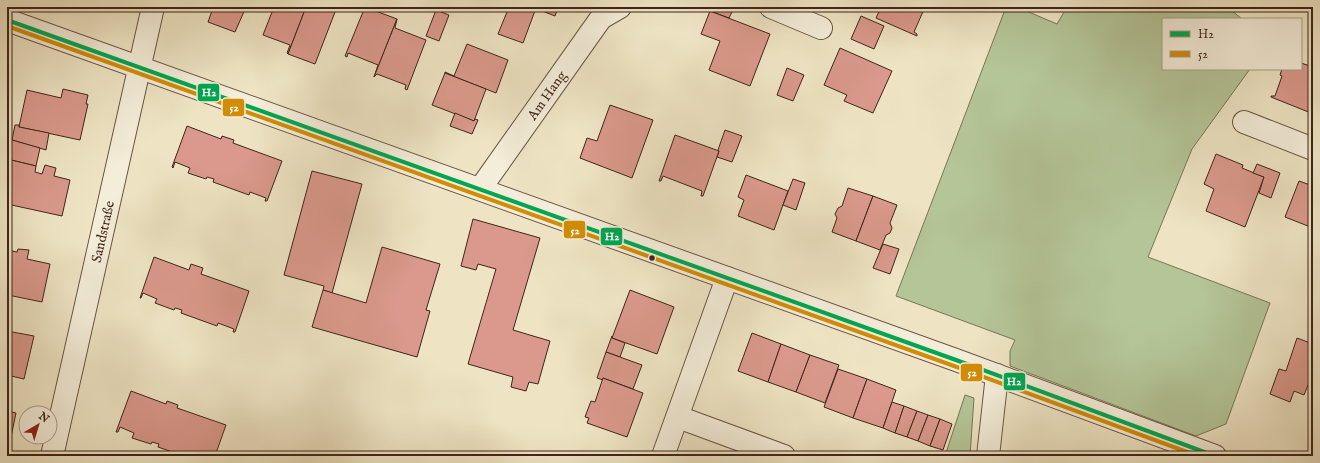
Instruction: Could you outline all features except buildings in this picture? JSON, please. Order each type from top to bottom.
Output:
[{"type":"street","name":"Sandstraße","points":[[52,456],[153,7]]},
{"type":"street","name":"Am Hang","points":[[480,189],[600,18],[620,7]]},
{"type":"street","points":[[771,7],[821,28]]},
{"type":"street","points":[[7,20],[139,66],[997,375],[1215,456]]},
{"type":"street","points":[[1244,122],[1313,149]]},
{"type":"street","points":[[663,456],[727,278]]},
{"type":"street","points":[[988,456],[997,375]]},
{"type":"street","points":[[678,417],[784,456]]},
{"type":"green space","points":[[1006,7],[1017,7],[1057,24],[1067,7],[1227,7],[1241,18],[1162,18],[1162,70],[1249,70],[1192,149],[1148,257],[1270,303],[1226,424],[1196,436],[1010,366],[1010,351],[1015,340],[896,296]]},
{"type":"green space","points":[[965,395],[974,398],[970,456],[945,456]]},
{"type":"transit line","name":"H2","points":[[7,20],[956,360],[1215,456]]},
{"type":"transit line","name":"52","points":[[7,26],[954,366],[1198,456]]}]
